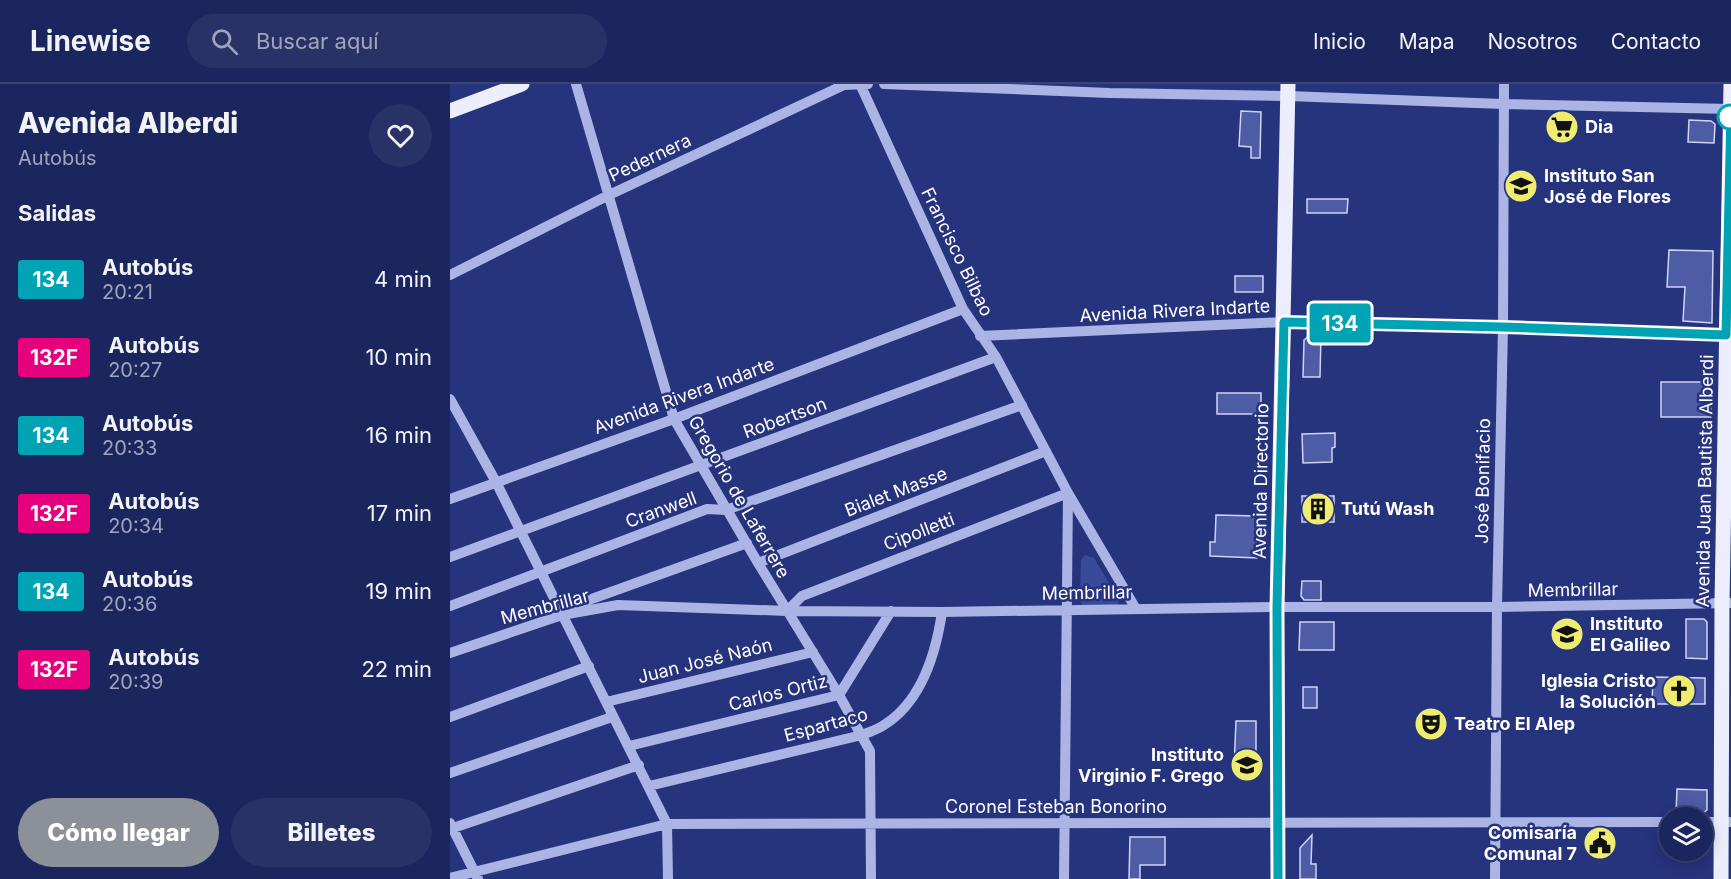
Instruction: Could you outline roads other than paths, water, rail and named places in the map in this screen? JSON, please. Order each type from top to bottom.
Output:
[{"type":"main road","points":[[450,111],[522,84]]},
{"type":"main road","name":"Avenida Juan Bautista Alberdi","points":[[1721,879],[1726,821],[1731,84]]},
{"type":"main road","name":"Avenida Directorio","points":[[1278,879],[1277,607],[1288,90]]},
{"type":"street","name":"Gregorio de Laferrere","points":[[576,84],[674,419],[870,751],[871,879]]},
{"type":"street","name":"Francisco Bilbao","points":[[860,84],[963,309],[996,357],[1068,492],[1136,609]]},
{"type":"street","name":"Pedernera","points":[[450,275],[609,195],[844,85],[868,84]]},
{"type":"street","points":[[884,84],[1288,90],[1503,104],[1731,109]]},
{"type":"street","name":"José Bonifacio","points":[[1495,879],[1504,84]]},
{"type":"street","name":"Avenida Rivera Indarte","points":[[450,499],[674,419],[963,309]]},
{"type":"street","name":"Avenida Rivera Indarte","points":[[980,336],[1284,322],[1729,335]]},
{"type":"street","name":"Robertson","points":[[450,557],[996,357]]},
{"type":"street","points":[[450,399],[496,482],[667,824],[668,879]]},
{"type":"street","name":"Cranwell","points":[[450,606],[707,509],[726,510],[1022,405]]},
{"type":"street","name":"Bialet Masse","points":[[758,563],[1046,451]]},
{"type":"street","name":"Francisco Bilbao","points":[[1064,879],[1068,492]]},
{"type":"street","name":"Cipolletti","points":[[787,611],[802,596],[1068,492]]},
{"type":"street","points":[[562,615],[586,601],[747,543]]},
{"type":"street","name":"Membrillar","points":[[450,653],[562,615],[618,605],[787,611],[942,612],[1277,607],[1497,608],[1726,603]]},
{"type":"street","name":"Carlos Ortiz","points":[[629,746],[839,695],[891,611]]},
{"type":"street","name":"Espartaco","points":[[649,786],[862,735],[883,726],[901,712],[923,678],[938,641],[942,612]]},
{"type":"street","name":"Juan José Naón","points":[[606,702],[813,652]]},
{"type":"street","points":[[450,717],[589,666]]},
{"type":"street","points":[[450,773],[612,717]]},
{"type":"street","points":[[477,875],[452,825],[639,765]]},
{"type":"street","name":"Coronel Esteban Bonorino","points":[[450,878],[477,875],[667,824],[1659,822]]},
{"type":"place","name":"Dia","points":[[1562,127]]},
{"type":"place","name":"Instituto San José de Flores","points":[[1521,186]]},
{"type":"place","name":"Tutú Wash","points":[[1318,509]]},
{"type":"place","name":"Instituto El Galileo","points":[[1567,634]]},
{"type":"place","name":"Iglesia Cristo la Solución","points":[[1679,691]]},
{"type":"place","name":"Teatro El Alep","points":[[1431,724]]},
{"type":"place","name":"Instituto Virginio F. Grego","points":[[1247,765]]},
{"type":"place","name":"Comisaría Comunal 7","points":[[1600,843]]}]
